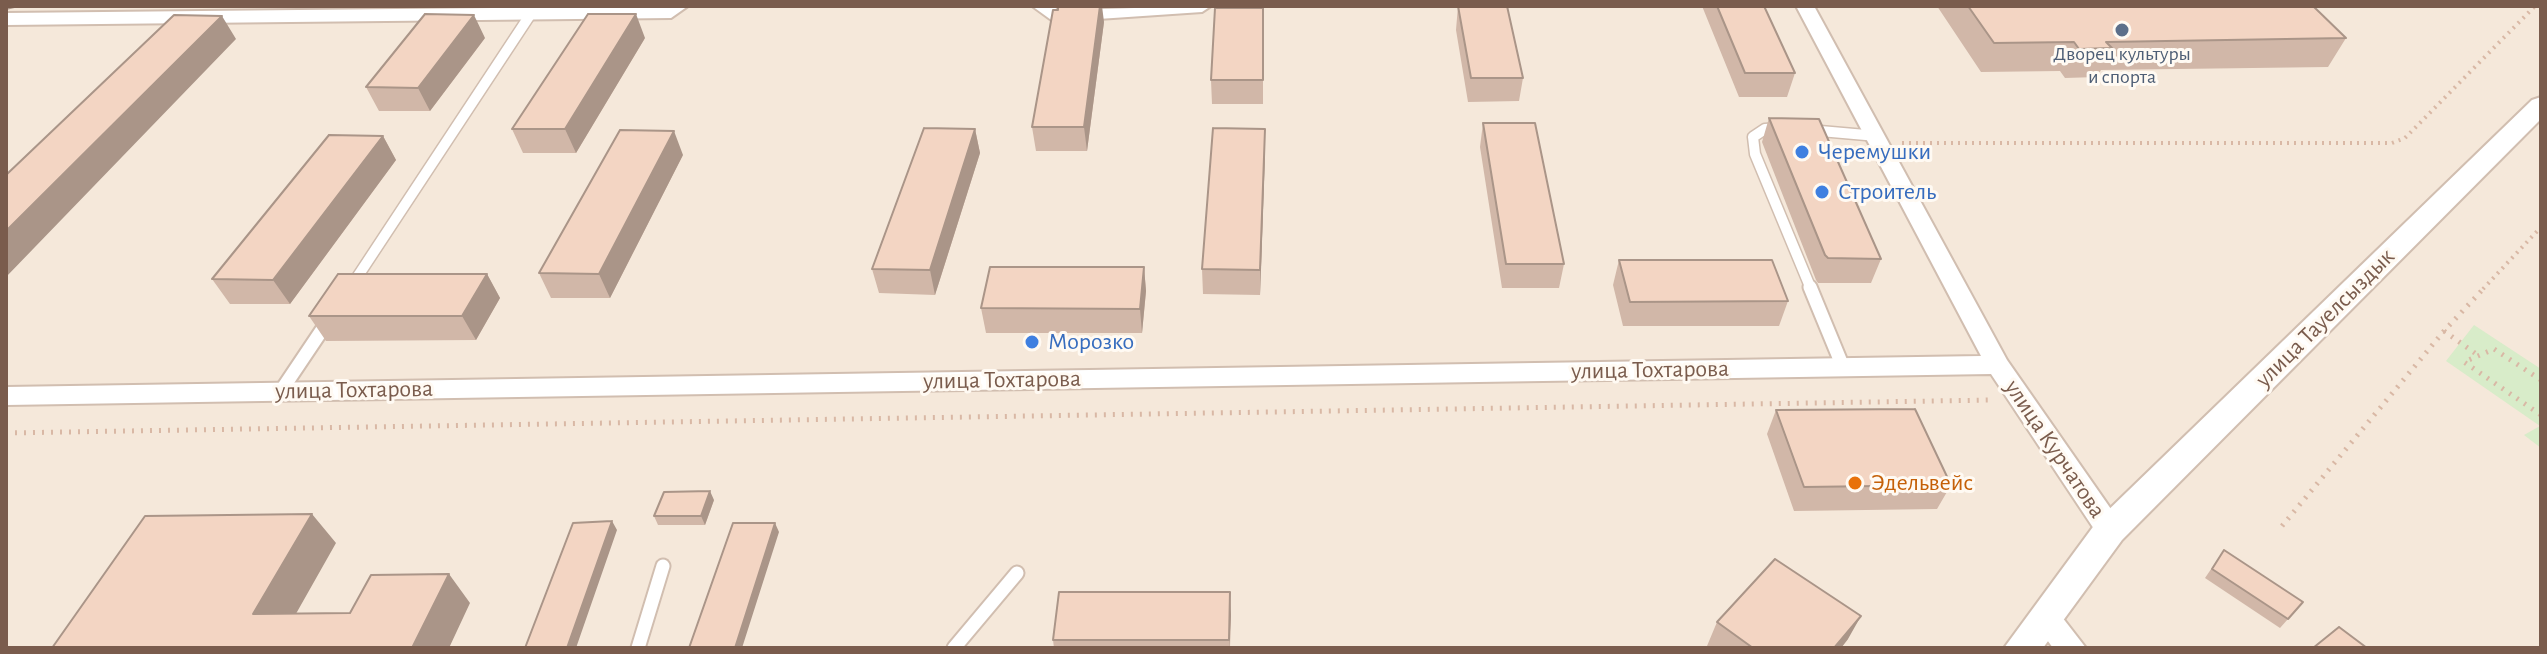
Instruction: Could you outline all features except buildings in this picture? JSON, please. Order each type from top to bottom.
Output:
[{"type":"street","points":[[6,19],[533,10],[671,12],[679,6]]},
{"type":"street","points":[[1041,6],[1054,16],[1202,6]]},
{"type":"street","name":"улица Курчатова","points":[[1805,6],[1998,365],[2110,530],[2022,648]]},
{"type":"street","name":"улица Тауелсыздык","points":[[2110,530],[2541,105]]},
{"type":"street","name":"улица Тохтарова","points":[[6,396],[1998,365]]},
{"type":"street","points":[[2045,617],[2071,648]]},
{"type":"lane","points":[[342,300],[533,10]]},
{"type":"lane","points":[[1786,128],[1765,129],[1753,137],[1755,154],[1843,367]]},
{"type":"lane","points":[[1801,129],[1879,139]]},
{"type":"lane","points":[[281,391],[333,313]]},
{"type":"lane","points":[[638,648],[663,566]]},
{"type":"lane","points":[[954,648],[1017,573]]},
{"type":"path","points":[[1879,139],[2392,143],[2405,138],[2535,6]]},
{"type":"path","points":[[2282,526],[2444,331],[2541,227]]},
{"type":"path","points":[[2444,331],[2479,356]]},
{"type":"path","points":[[2541,380],[2494,349],[2464,362],[2541,415]]},
{"type":"path","points":[[6,433],[2021,399]]},
{"type":"shaded area","points":[[6,6],[2541,6],[2541,648],[6,648]]},
{"type":"green space","points":[[2474,325],[2541,369],[2541,448],[2524,435],[2540,426],[2446,361]]},
{"type":"place","name":"Дворец культуры и спорта","points":[[2122,30]]},
{"type":"place","name":"Черемушки","points":[[1802,152]]},
{"type":"place","name":"Строитель","points":[[1822,192]]},
{"type":"place","name":"Морозко","points":[[1032,342]]},
{"type":"place","name":"Эдельвейс","points":[[1855,483]]}]
